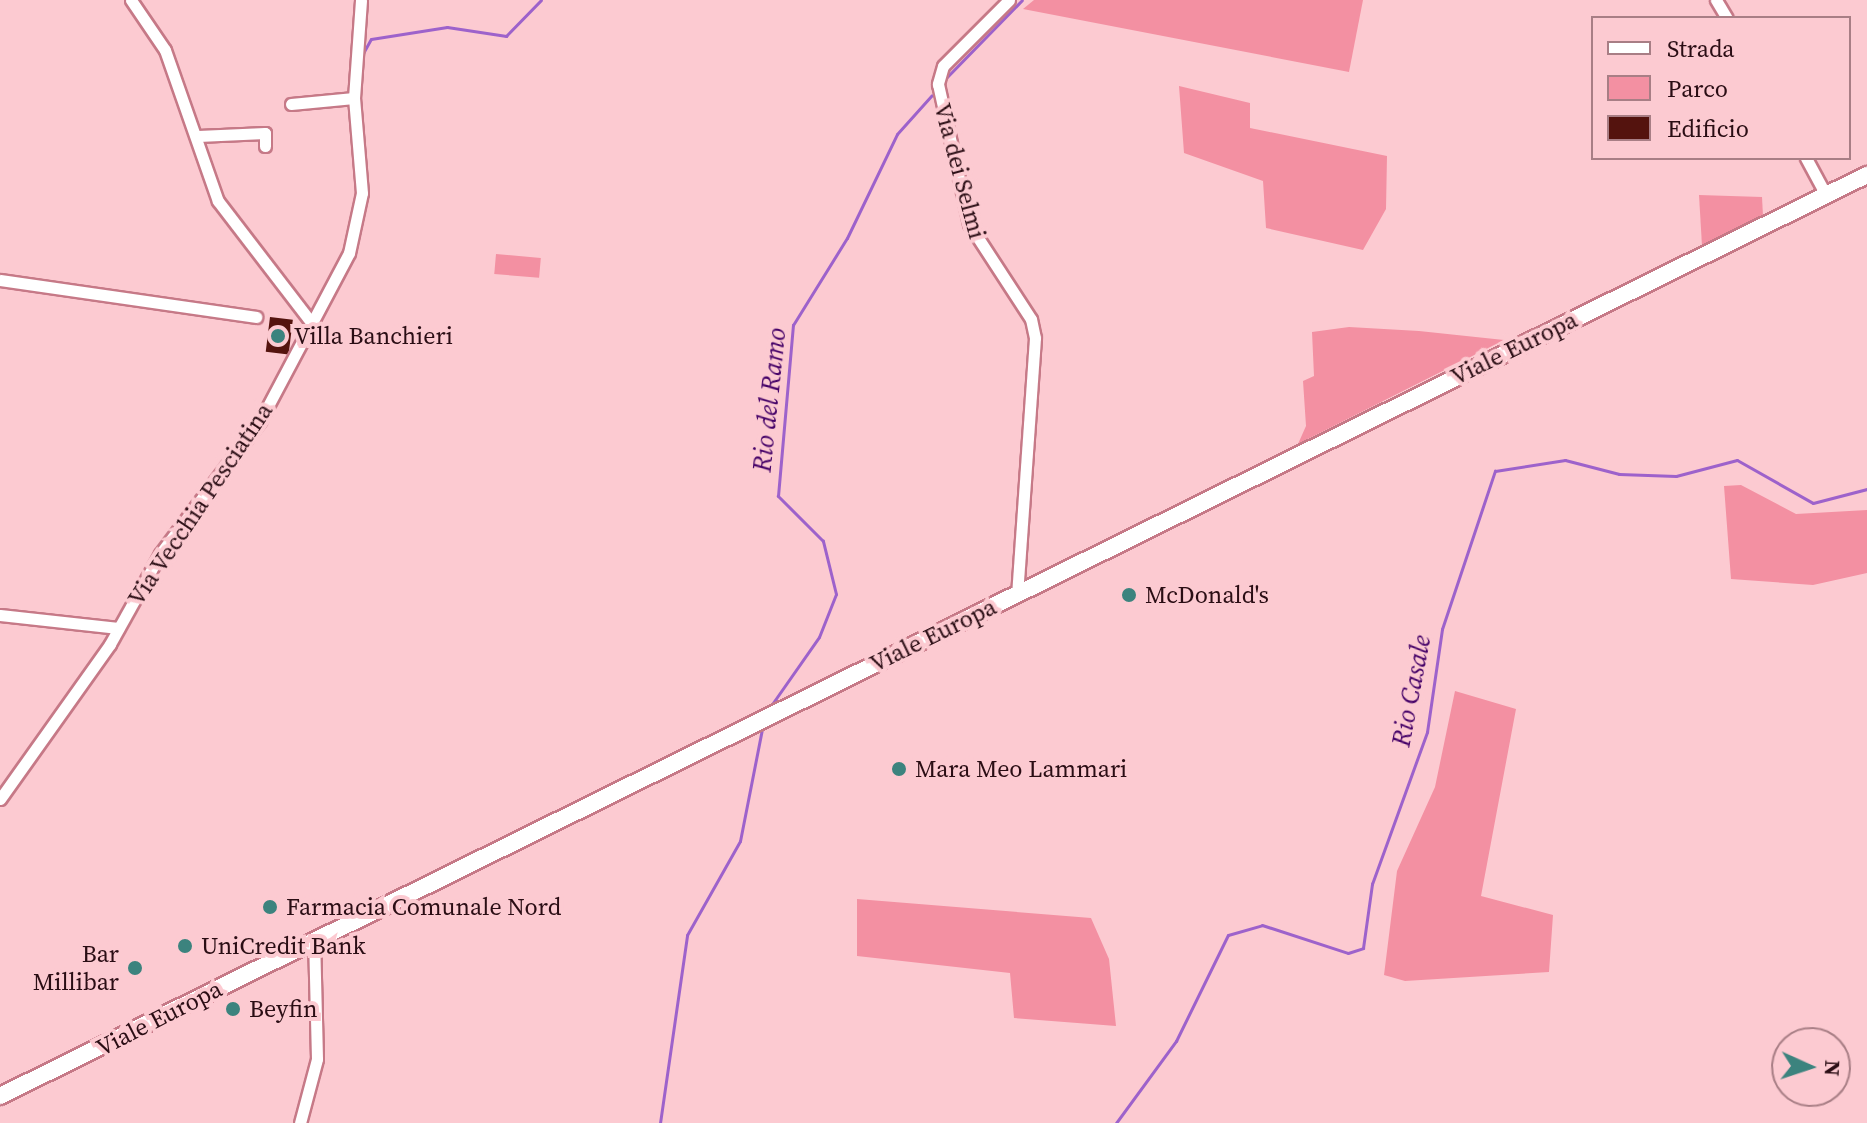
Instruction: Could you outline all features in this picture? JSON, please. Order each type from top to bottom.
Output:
[{"type":"main road","name":"Viale Europa","points":[[0,1096],[1867,175]]},
{"type":"street","points":[[131,0],[165,50],[198,136],[218,201],[310,321]]},
{"type":"street","name":"Via Vecchia Pesciatina","points":[[0,799],[118,628],[160,554],[260,421],[310,321],[349,253],[360,215],[354,98],[361,0]]},
{"type":"street","name":"Via dei Selmi","points":[[1009,0],[943,66],[938,84],[969,224],[1031,319],[1035,338],[1017,593]]},
{"type":"street","points":[[291,104],[354,98]]},
{"type":"street","points":[[198,136],[265,133],[265,146]]},
{"type":"street","points":[[1807,160],[1826,195]]},
{"type":"street","points":[[0,280],[256,317]]},
{"type":"street","points":[[0,615],[118,628]]},
{"type":"street","points":[[300,1123],[317,1059],[314,940]]},
{"type":"green space","points":[[1034,0],[1363,0],[1349,72],[1023,9]]},
{"type":"green space","points":[[1179,86],[1250,103],[1250,128],[1387,156],[1386,209],[1363,250],[1266,228],[1263,181],[1184,153]]},
{"type":"green space","points":[[1699,195],[1762,197],[1763,216],[1702,246]]},
{"type":"green space","points":[[496,254],[541,258],[539,278],[494,274]]},
{"type":"green space","points":[[1349,327],[1504,340],[1298,444],[1306,426],[1303,381],[1314,376],[1312,332]]},
{"type":"green space","points":[[1741,485],[1796,514],[1867,510],[1867,573],[1813,585],[1731,579],[1724,486]]},
{"type":"green space","points":[[1455,691],[1516,709],[1481,896],[1553,915],[1549,972],[1405,981],[1384,975],[1397,871],[1435,787]]},
{"type":"green space","points":[[857,899],[1091,918],[1109,959],[1116,1026],[1014,1018],[1010,973],[857,956]]},
{"type":"building","name":"Villa Banchieri","points":[[270,317],[293,320],[289,355],[266,352]]},
{"type":"waterway","points":[[362,55],[371,39],[447,27],[506,36],[541,0]]},
{"type":"waterway","name":"Rio del Ramo","points":[[945,79],[1022,0]]},
{"type":"waterway","name":"Rio del Ramo","points":[[770,707],[819,637],[836,594],[823,541],[778,496],[793,325],[847,238],[897,134],[932,95]]},
{"type":"waterway","points":[[355,249],[366,198]]},
{"type":"waterway","points":[[343,278],[351,260]]},
{"type":"waterway","points":[[233,466],[240,457]]},
{"type":"waterway","name":"Rio Casale","points":[[1116,1123],[1176,1041],[1228,935],[1262,925],[1348,953],[1363,948],[1372,884],[1427,732],[1442,629],[1495,471],[1565,460],[1619,474],[1676,476],[1737,460],[1813,503],[1867,489]]},
{"type":"waterway","points":[[52,735],[115,646]]},
{"type":"waterway","name":"Rio del Ramo","points":[[660,1123],[687,935],[740,841],[762,729]]},
{"type":"place","name":"Villa Banchieri","points":[[278,336]]},
{"type":"place","name":"McDonald's","points":[[1129,595]]},
{"type":"place","name":"Mara Meo Lammari","points":[[899,769]]},
{"type":"place","name":"Farmacia Comunale Nord","points":[[270,907]]},
{"type":"place","name":"UniCredit Bank","points":[[185,946]]},
{"type":"place","name":"Bar Millibar","points":[[135,968]]},
{"type":"place","name":"Beyfin","points":[[233,1009]]}]
